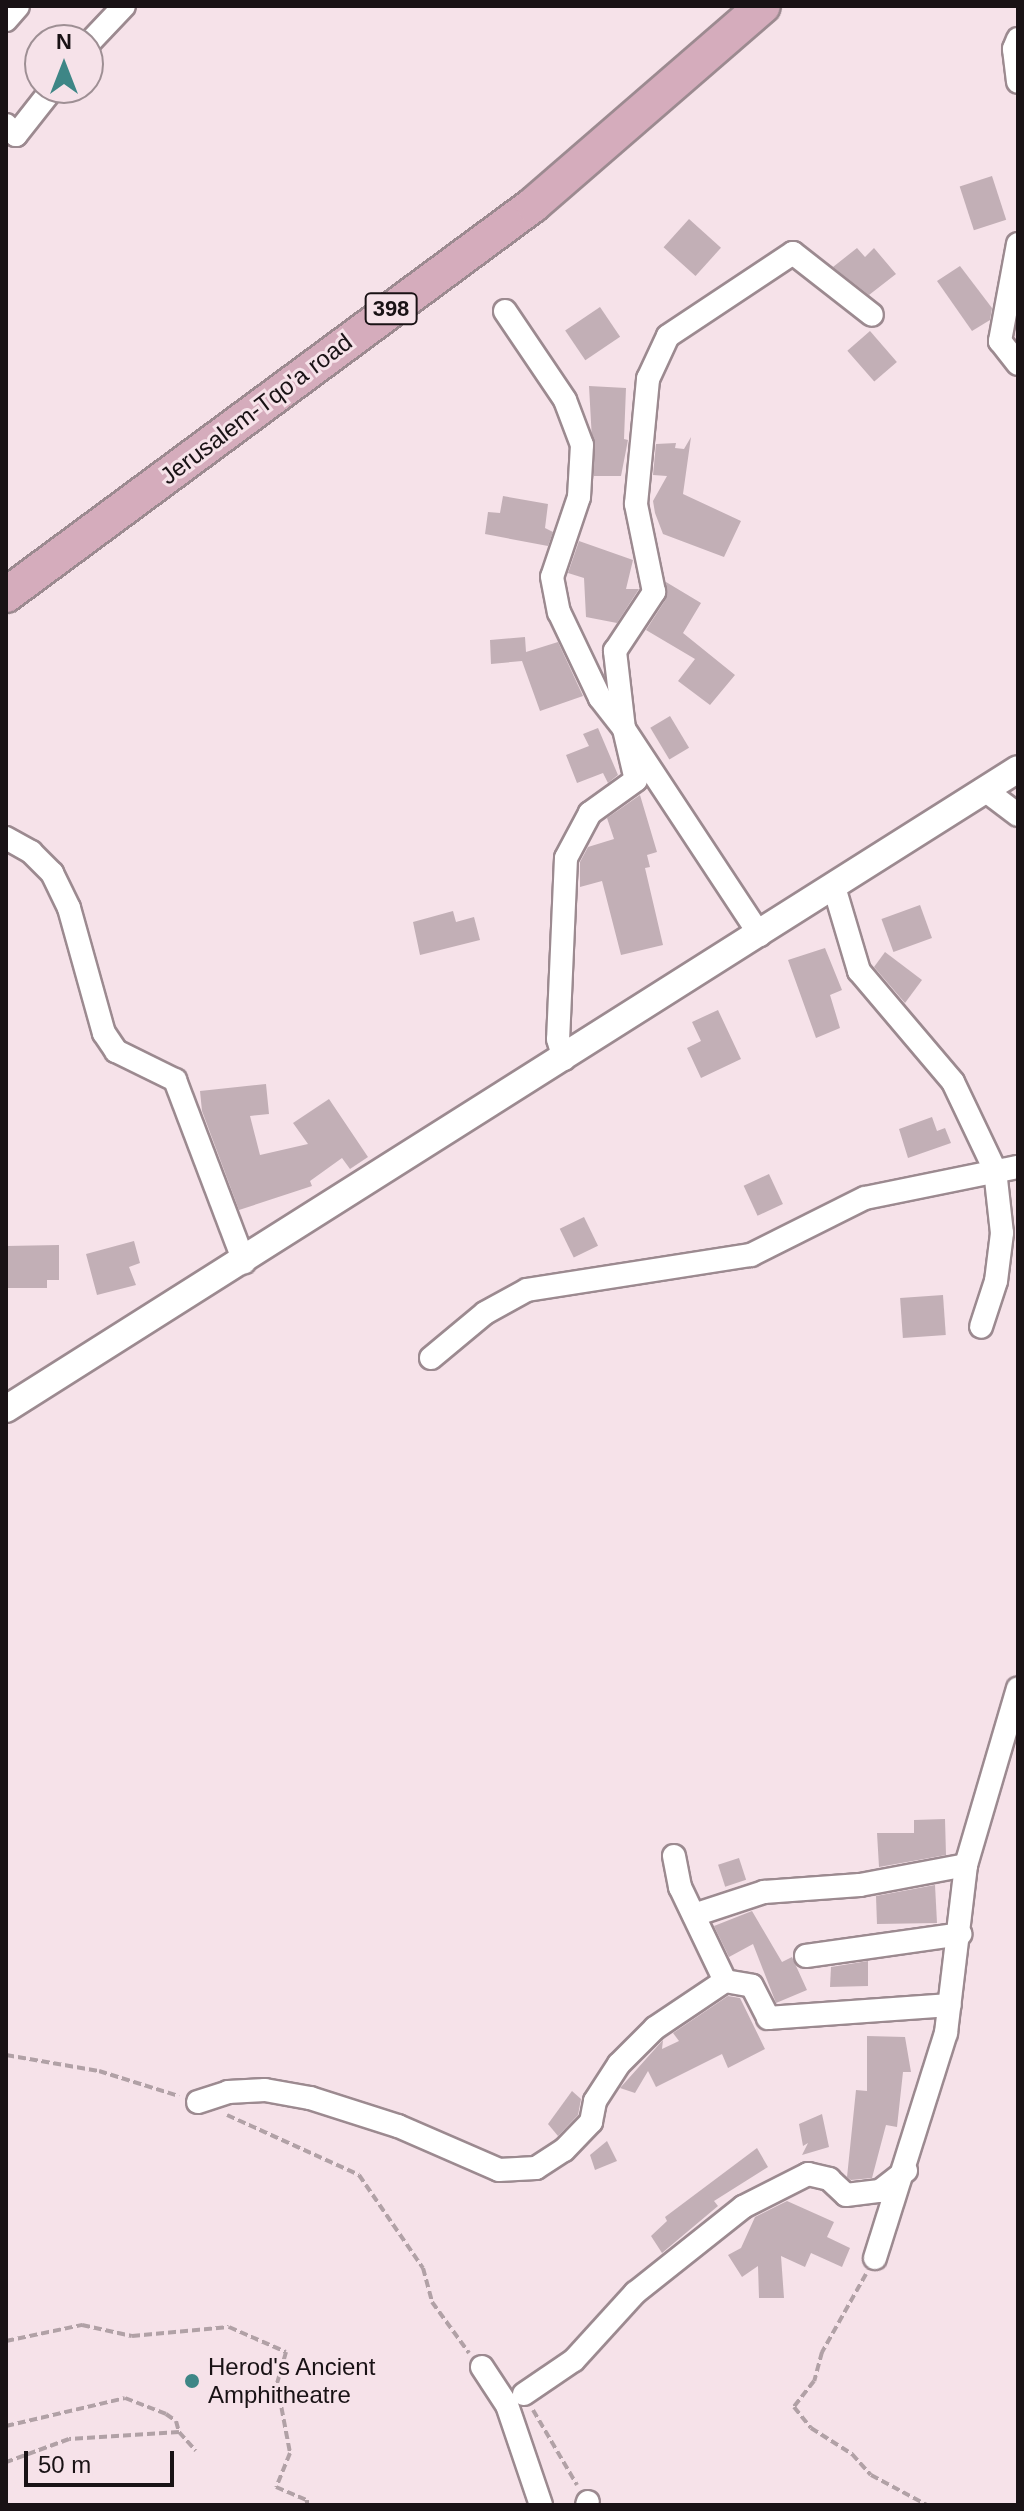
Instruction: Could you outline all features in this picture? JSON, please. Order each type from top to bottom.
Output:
[{"type":"main road","name":"Jerusalem-Tqo'a road","points":[[6,595],[533,205],[763,6]]},
{"type":"street","points":[[6,20],[18,6]]},
{"type":"street","points":[[104,27],[124,6]]},
{"type":"street","points":[[1018,39],[1018,82]]},
{"type":"street","points":[[6,125],[16,135],[40,104]]},
{"type":"street","points":[[1018,244],[1000,341],[1018,364]]},
{"type":"street","points":[[564,1059],[558,1039],[566,858],[590,813],[636,780],[624,729],[615,651],[654,592],[636,504],[648,379],[668,336],[793,253],[872,315]]},
{"type":"street","points":[[505,311],[565,400],[582,445],[579,497],[552,577],[566,626],[600,698],[624,729],[760,935]]},
{"type":"street","points":[[6,1409],[244,1262],[1018,769]]},
{"type":"street","points":[[985,790],[1018,815]]},
{"type":"street","points":[[6,838],[31,852],[52,873],[69,908],[104,1033],[116,1051],[175,1080],[244,1262]]},
{"type":"street","points":[[834,887],[859,971],[953,1082],[995,1170],[1002,1233],[996,1281],[981,1327]]},
{"type":"street","points":[[431,1358],[485,1313],[527,1290],[751,1255],[865,1198],[1018,1167]]},
{"type":"street","points":[[875,2258],[906,2171],[950,2005],[966,1865],[1018,1688]]},
{"type":"street","points":[[674,1856],[680,1887],[725,1981]]},
{"type":"street","points":[[694,1915],[764,1892],[860,1885],[966,1865]]},
{"type":"street","points":[[806,1956],[960,1934]]},
{"type":"street","points":[[198,2102],[228,2092],[265,2090],[310,2098],[398,2126],[499,2170],[536,2168],[564,2150],[591,2122],[595,2101],[619,2064],[655,2028],[725,1981],[752,1986],[768,2018],[950,2005]]},
{"type":"street","points":[[524,2394],[574,2360],[635,2293],[743,2207],[808,2174],[829,2179],[846,2195],[880,2191],[906,2171]]},
{"type":"street","points":[[482,2367],[507,2405],[541,2505]]},
{"type":"path","points":[[6,2055],[99,2071],[198,2102],[359,2175],[423,2268],[432,2302],[482,2367]]},
{"type":"path","points":[[875,2258],[822,2352],[814,2381],[794,2407],[811,2428],[852,2454],[871,2475],[927,2505]]},
{"type":"path","points":[[6,2341],[82,2325],[132,2336],[229,2327],[286,2352],[277,2384],[290,2453],[276,2487],[307,2500],[307,2505]]},
{"type":"path","points":[[524,2394],[587,2504]]},
{"type":"path","points":[[6,2426],[125,2398],[176,2421],[179,2432],[196,2451]]},
{"type":"path","points":[[6,2462],[69,2439],[179,2432]]},
{"type":"building","points":[[992,176],[1006,220],[974,230],[960,187]]},
{"type":"building","points":[[689,219],[721,248],[696,276],[664,247]]},
{"type":"building","points":[[857,248],[865,257],[874,248],[896,274],[869,295],[833,267]]},
{"type":"building","points":[[960,266],[992,308],[990,320],[972,331],[937,281]]},
{"type":"building","points":[[600,307],[620,337],[585,360],[565,330]]},
{"type":"building","points":[[870,331],[897,362],[874,382],[847,351]]},
{"type":"building","points":[[589,386],[626,388],[624,439],[628,440],[621,476],[594,476]]},
{"type":"building","points":[[691,437],[683,494],[741,521],[724,557],[663,534],[655,513],[653,501],[667,476],[653,475],[656,444],[676,443],[675,448],[684,449]]},
{"type":"building","points":[[503,496],[548,504],[545,528],[553,532],[548,546],[485,534],[488,512],[500,513]]},
{"type":"building","points":[[579,541],[633,560],[626,589],[639,589],[617,623],[586,617],[584,578],[568,573]]},
{"type":"building","points":[[666,582],[701,603],[683,633],[735,675],[710,705],[678,681],[695,659],[646,630],[666,599]]},
{"type":"building","points":[[525,637],[526,652],[558,642],[583,696],[540,711],[522,661],[491,664],[490,640]]},
{"type":"building","points":[[670,716],[689,748],[669,760],[650,728]]},
{"type":"building","points":[[598,728],[618,775],[608,783],[603,773],[577,783],[566,755],[589,746],[583,734]]},
{"type":"building","points":[[640,795],[657,852],[647,855],[650,867],[645,868],[663,945],[621,955],[602,881],[580,887],[580,862],[588,847],[614,839],[607,818]]},
{"type":"building","points":[[920,905],[932,938],[893,952],[881,919]]},
{"type":"building","points":[[453,911],[456,922],[474,917],[480,940],[420,955],[413,922]]},
{"type":"building","points":[[825,948],[842,990],[830,995],[840,1028],[816,1038],[788,960]]},
{"type":"building","points":[[885,952],[922,980],[905,1003],[874,967]]},
{"type":"building","points":[[718,1010],[741,1059],[701,1078],[687,1048],[701,1041],[692,1022]]},
{"type":"building","points":[[266,1084],[269,1114],[250,1116],[260,1155],[308,1144],[293,1123],[329,1099],[368,1157],[350,1169],[342,1158],[310,1181],[312,1186],[239,1210],[202,1111],[200,1091]]},
{"type":"building","points":[[932,1117],[937,1131],[945,1128],[951,1143],[908,1158],[899,1129]]},
{"type":"building","points":[[769,1174],[783,1204],[758,1216],[744,1186]]},
{"type":"building","points":[[584,1217],[598,1246],[574,1258],[560,1229]]},
{"type":"building","points":[[134,1241],[140,1263],[129,1267],[136,1285],[97,1295],[86,1254]]},
{"type":"building","points":[[59,1245],[59,1280],[47,1280],[47,1288],[6,1288],[6,1246]]},
{"type":"building","points":[[943,1295],[946,1335],[903,1338],[900,1298]]},
{"type":"building","points":[[945,1819],[946,1855],[879,1867],[877,1833],[914,1833],[914,1820]]},
{"type":"building","points":[[739,1858],[746,1880],[725,1887],[718,1865]]},
{"type":"building","points":[[935,1885],[937,1923],[877,1924],[876,1896]]},
{"type":"building","points":[[752,1911],[782,1962],[792,1957],[807,1990],[776,2003],[753,1944],[729,1957],[714,1926]]},
{"type":"building","points":[[868,1961],[868,1986],[830,1987],[831,1967]]},
{"type":"building","points":[[728,1996],[740,1998],[765,2049],[728,2068],[722,2054],[656,2087],[648,2071],[635,2093],[620,2088],[663,2040],[662,2049],[679,2041],[673,2033]]},
{"type":"building","points":[[867,2036],[905,2037],[911,2072],[903,2072],[897,2127],[886,2125],[872,2178],[851,2180],[847,2177],[856,2090],[867,2091]]},
{"type":"building","points":[[572,2091],[581,2099],[578,2115],[558,2136],[548,2124]]},
{"type":"building","points":[[822,2114],[829,2147],[802,2155],[808,2143],[803,2146],[799,2124]]},
{"type":"building","points":[[607,2141],[617,2161],[595,2170],[590,2155]]},
{"type":"building","points":[[757,2148],[768,2167],[714,2201],[718,2206],[662,2253],[651,2236],[667,2221],[665,2217]]},
{"type":"building","points":[[787,2201],[834,2222],[827,2237],[850,2248],[842,2267],[811,2253],[805,2267],[781,2256],[784,2298],[759,2298],[758,2266],[742,2277],[728,2255],[741,2248],[755,2217]]},
{"type":"place","name":"Herod's Ancient Amphitheatre","points":[[192,2381]]}]
